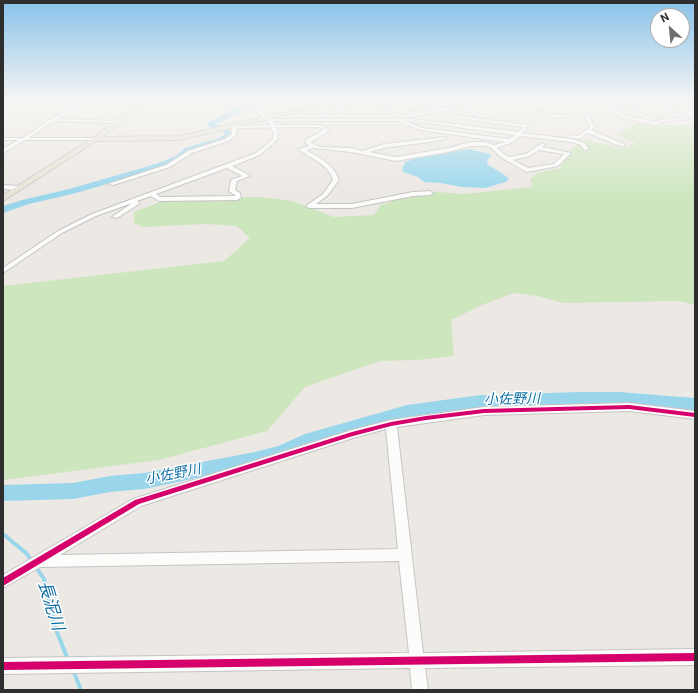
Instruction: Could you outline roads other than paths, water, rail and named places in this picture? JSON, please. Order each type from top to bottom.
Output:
[{"type":"main road","points":[[3,198],[104,132]]},
{"type":"main road","points":[[95,139],[147,137],[179,138],[206,132]]},
{"type":"street","points":[[3,151],[34,132]]},
{"type":"street","points":[[111,184],[168,166],[190,152],[227,140],[235,134],[234,132]]},
{"type":"street","points":[[3,271],[60,232],[94,215],[258,154],[271,145],[275,140],[276,132]]},
{"type":"street","points":[[313,147],[308,143],[309,140],[324,132]]},
{"type":"street","points":[[436,132],[465,146]]},
{"type":"street","points":[[443,132],[511,141]]},
{"type":"street","points":[[515,132],[580,143],[585,146],[586,149]]},
{"type":"street","points":[[508,159],[528,155],[539,148],[553,134],[579,138],[586,132]]},
{"type":"street","points":[[591,132],[622,145]]},
{"type":"street","points":[[494,147],[505,145],[520,133]]},
{"type":"street","points":[[365,152],[387,146],[430,142],[446,138]]},
{"type":"street","points":[[3,139],[95,139]]},
{"type":"street","points":[[430,193],[413,194],[352,206],[309,206],[325,195],[336,180],[334,174],[328,167],[301,149],[313,147],[365,152],[397,159],[471,144],[480,144],[494,147],[500,154],[527,170],[556,165],[568,153],[539,148]]},
{"type":"street","points":[[115,217],[126,211],[131,205],[159,199],[237,198],[238,194],[232,191],[234,180],[247,176],[226,165]]},
{"type":"street","points":[[3,187],[19,188]]},
{"type":"street","points":[[151,193],[159,199]]},
{"type":"street","points":[[3,582],[137,502],[352,434],[391,424],[484,411],[629,407],[695,415]]},
{"type":"street","points":[[391,424],[420,690]]},
{"type":"street","points":[[38,561],[406,555]]},
{"type":"street","points":[[3,666],[695,657]]},
{"type":"water","points":[[469,149],[490,154],[491,156],[488,159],[487,164],[509,178],[506,182],[485,188],[462,187],[424,182],[418,177],[403,172],[402,169],[405,162],[414,159]]},
{"type":"waterway","name":"小佐野川","points":[[3,210],[26,202],[72,191],[159,166],[179,158],[188,150],[222,140],[229,135],[228,132]]},
{"type":"waterway","name":"小佐野川","points":[[3,493],[73,491],[110,484],[144,481],[255,459],[282,452],[311,439],[407,411],[481,401],[504,402],[515,400],[606,398],[676,404],[695,404]]},
{"type":"waterway","name":"長泥川","points":[[3,534],[26,553],[32,561]]},
{"type":"waterway","name":"長泥川","points":[[36,567],[44,579],[55,627],[68,660]]},
{"type":"waterway","name":"長泥川","points":[[73,670],[81,690]]}]
